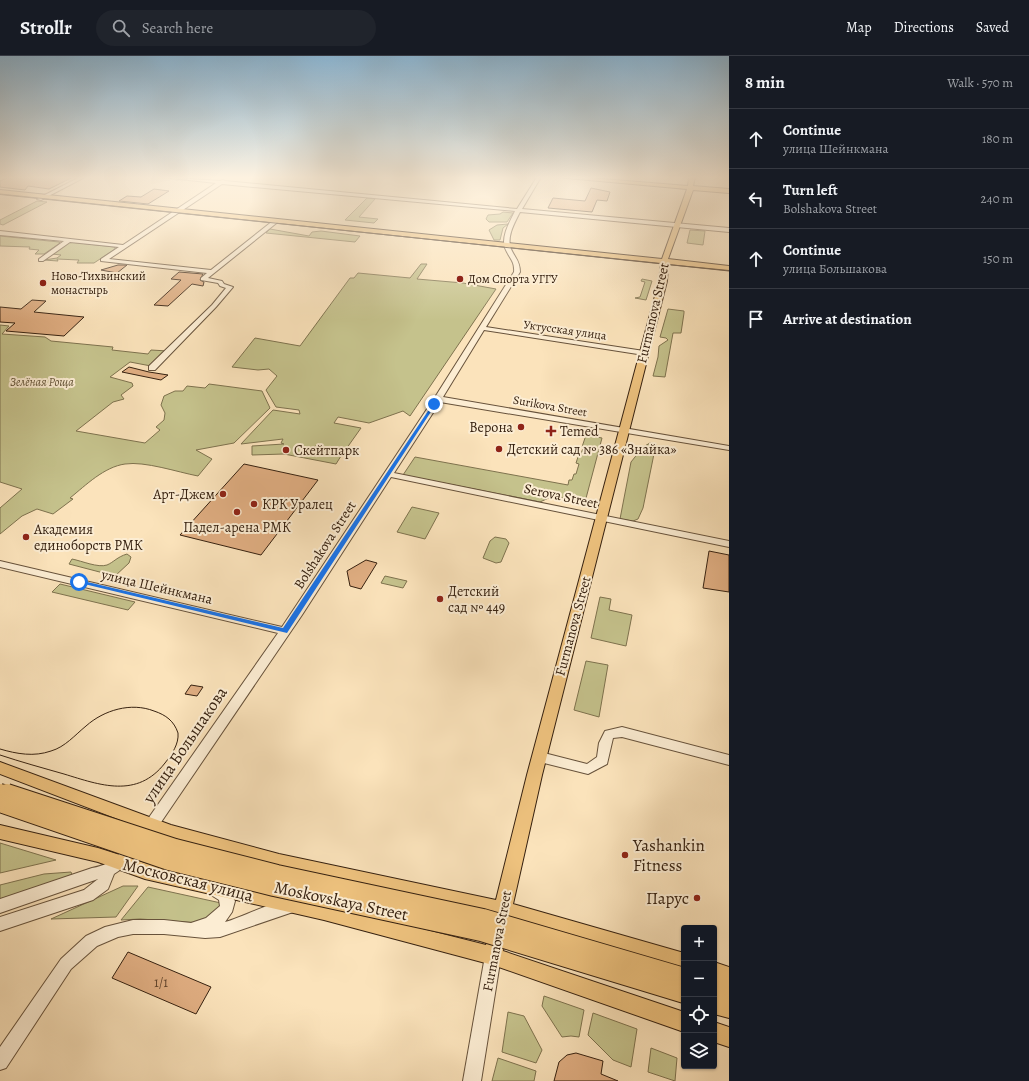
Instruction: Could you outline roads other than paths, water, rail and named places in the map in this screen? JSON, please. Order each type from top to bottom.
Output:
[{"type":"main road","points":[[301,225],[665,263],[729,268]]},
{"type":"main road","name":"Furmanova Street","points":[[493,956],[502,909],[540,757],[663,281],[665,263],[677,225]]},
{"type":"main road","points":[[665,263],[729,272]]},
{"type":"main road","points":[[0,768],[152,826],[279,861],[502,909],[681,961]]},
{"type":"main road","name":"Moskovskaya Street","points":[[0,790],[175,848],[277,874],[484,918],[681,976]]},
{"type":"main road","name":"Moskovskaya Street","points":[[0,804],[169,861],[274,887],[481,932],[681,993]]},
{"type":"main road","name":"Московская улица","points":[[0,832],[52,843],[114,867],[145,871],[493,956],[681,1021]]},
{"type":"main road","points":[[717,972],[729,976]]},
{"type":"main road","points":[[717,987],[729,990]]},
{"type":"main road","points":[[717,1005],[729,1008]]},
{"type":"main road","points":[[717,1033],[729,1037]]},
{"type":"street","points":[[156,225],[122,246],[103,260],[105,262],[212,272]]},
{"type":"street","points":[[152,368],[230,287],[222,285],[220,282],[203,279],[270,225]]},
{"type":"street","points":[[388,474],[438,399],[517,272],[517,262],[508,247],[509,233],[513,225]]},
{"type":"street","points":[[684,225],[729,230]]},
{"type":"street","points":[[0,233],[122,246]]},
{"type":"street","points":[[41,260],[69,240]]},
{"type":"street","name":"Уктусская улица","points":[[483,328],[644,352]]},
{"type":"street","name":"Surikova Street","points":[[438,399],[729,448]]},
{"type":"street","name":"Serova Street","points":[[388,474],[729,544]]},
{"type":"street","name":"Bolshakova Street","points":[[284,631],[388,474]]},
{"type":"street","name":"улица Шейнкмана","points":[[0,564],[284,631]]},
{"type":"street","name":"улица Большакова","points":[[0,924],[88,895],[103,884],[114,867],[152,826],[284,631]]},
{"type":"street","points":[[540,757],[588,769],[603,760],[605,743],[609,734],[622,732],[729,760]]},
{"type":"street","points":[[0,906],[114,867]]},
{"type":"street","points":[[182,929],[203,927],[213,923],[219,919],[226,910],[228,904],[226,898],[220,892],[207,886]]},
{"type":"street","points":[[0,1062],[66,964],[76,952],[88,943],[110,932],[128,927],[182,929],[211,932],[223,930],[233,928],[266,913],[293,906]]},
{"type":"street","name":"Furmanova Street","points":[[472,1081],[493,956]]},
{"type":"tram line","points":[[292,225],[729,271]]},
{"type":"tram line","points":[[0,749],[26,754],[45,753],[65,744],[93,720],[118,709],[136,707],[145,708],[162,714],[172,722],[178,733],[176,745],[165,763],[154,774],[142,781],[130,785],[104,785],[0,755]]},
{"type":"place","name":"Дом Спорта УГГУ","points":[[460,279]]},
{"type":"place","name":"Ново-Тихвинский монастырь","points":[[43,283]]},
{"type":"place","name":"Верона","points":[[521,427]]},
{"type":"place","name":"Temed","points":[[551,431]]},
{"type":"place","name":"Детский сад № 386 «Знайка»","points":[[499,449]]},
{"type":"place","name":"Скейтпарк","points":[[286,450]]},
{"type":"place","name":"Арт-Джем","points":[[223,494]]},
{"type":"place","name":"КРК Уралец","points":[[254,504]]},
{"type":"place","name":"Падел-арена РМК","points":[[237,512]]},
{"type":"place","name":"Академия единоборств РМК","points":[[26,537]]},
{"type":"place","name":"Детский сад № 449","points":[[440,599]]},
{"type":"place","name":"Yashankin Fitness","points":[[625,855]]},
{"type":"place","name":"Парус","points":[[697,898]]},
{"type":"park label","name":"Зелёная Роща","points":[[42,382]]}]
